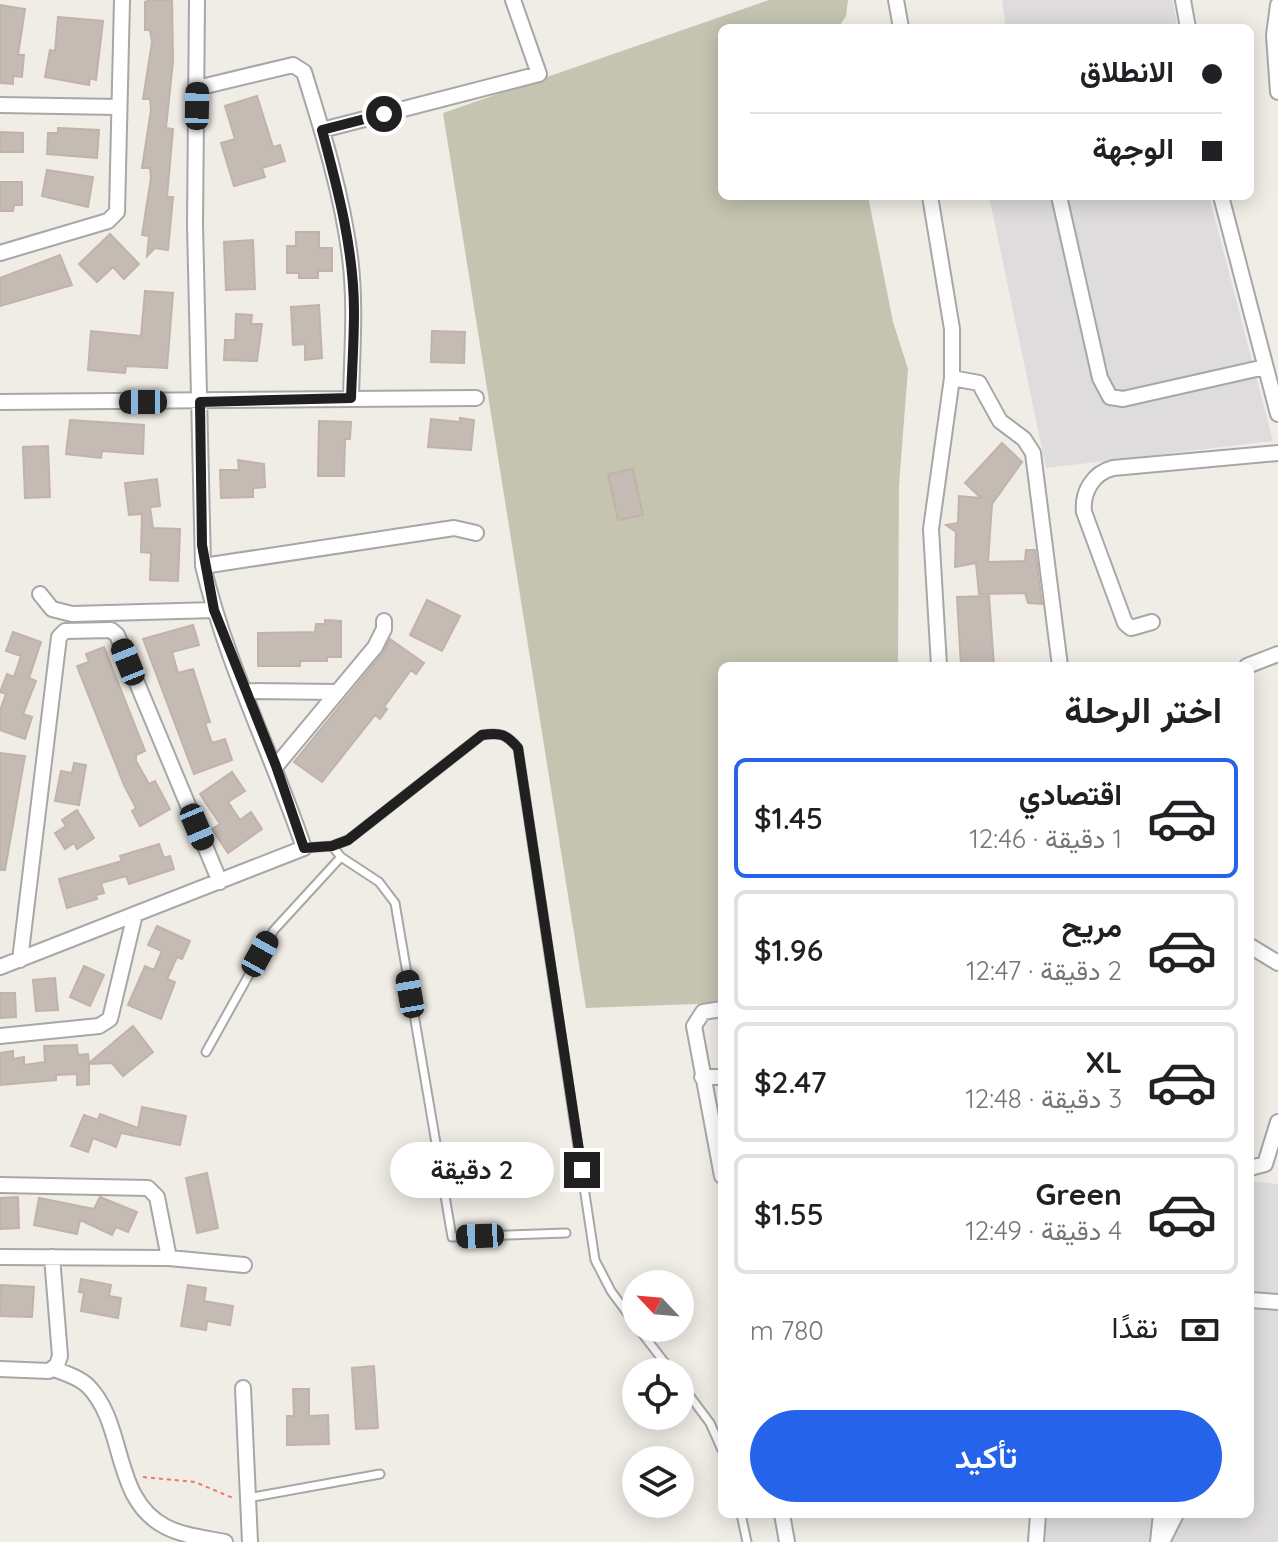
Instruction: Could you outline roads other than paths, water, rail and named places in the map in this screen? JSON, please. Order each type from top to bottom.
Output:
[{"type":"street","points":[[0,253],[115,216],[122,0]]},
{"type":"street","points":[[0,967],[304,848],[276,766],[214,610],[203,566],[195,225],[197,0]]},
{"type":"street","points":[[322,130],[539,74],[513,0]]},
{"type":"street","points":[[896,0],[900,24]]},
{"type":"street","points":[[1183,0],[1187,24]]},
{"type":"street","points":[[1278,5],[1274,35],[1278,92]]},
{"type":"street","points":[[197,88],[298,66],[304,72],[342,208],[350,259],[354,312],[351,398]]},
{"type":"street","points":[[0,105],[118,107]]},
{"type":"street","points":[[931,200],[952,329],[952,378],[931,529],[939,662]]},
{"type":"street","points":[[1060,200],[1100,378],[1110,397],[1123,399],[1265,367]]},
{"type":"street","points":[[1222,200],[1278,414]]},
{"type":"street","points":[[952,378],[979,383],[1000,421],[1024,439],[1033,453],[1059,662]]},
{"type":"street","points":[[0,402],[476,398]]},
{"type":"street","points":[[1152,622],[1131,628],[1125,623],[1084,512],[1084,501],[1094,479],[1113,468],[1278,453]]},
{"type":"street","points":[[203,566],[454,528],[476,533]]},
{"type":"street","points":[[40,594],[52,609],[72,614],[214,610]]},
{"type":"street","points":[[276,766],[381,639],[384,621]]},
{"type":"street","points":[[20,960],[59,637],[65,631],[111,630],[117,635],[220,882]]},
{"type":"street","points":[[1254,663],[1278,654]]},
{"type":"street","points":[[244,691],[335,692]]},
{"type":"street","points":[[0,1036],[99,1026],[110,1019],[135,914]]},
{"type":"street","points":[[1254,948],[1278,963]]},
{"type":"street","points":[[718,1010],[703,1012],[694,1026],[718,1156]]},
{"type":"street","points":[[702,1077],[718,1077]]},
{"type":"street","points":[[1254,1167],[1265,1164],[1278,1122]]},
{"type":"street","points":[[0,1185],[148,1188],[157,1197],[169,1258]]},
{"type":"street","points":[[0,1257],[169,1258],[244,1265]]},
{"type":"street","points":[[52,1257],[60,1356],[54,1369]]},
{"type":"street","points":[[1254,1300],[1278,1302]]},
{"type":"street","points":[[0,1369],[54,1369],[81,1380],[93,1392],[107,1420],[135,1496],[156,1521],[177,1532],[225,1542]]},
{"type":"street","points":[[243,1388],[250,1542]]},
{"type":"street","points":[[783,1518],[787,1542]]},
{"type":"street","points":[[1036,1542],[1038,1518]]},
{"type":"street","points":[[1160,1542],[1161,1518]]},
{"type":"street","points":[[1160,1542],[1174,1518]]},
{"type":"lane","points":[[304,848],[332,846],[348,840],[482,735],[498,732],[507,735],[518,748],[595,1260],[622,1306]]},
{"type":"lane","points":[[332,846],[341,857],[379,882],[395,903],[452,1237],[566,1233]]},
{"type":"lane","points":[[206,1052],[274,930],[341,857]]},
{"type":"lane","points":[[649,1342],[661,1358]]},
{"type":"lane","points":[[694,1402],[710,1423],[718,1441]]},
{"type":"lane","points":[[246,1498],[380,1474]]},
{"type":"lane","points":[[742,1518],[747,1542]]}]
